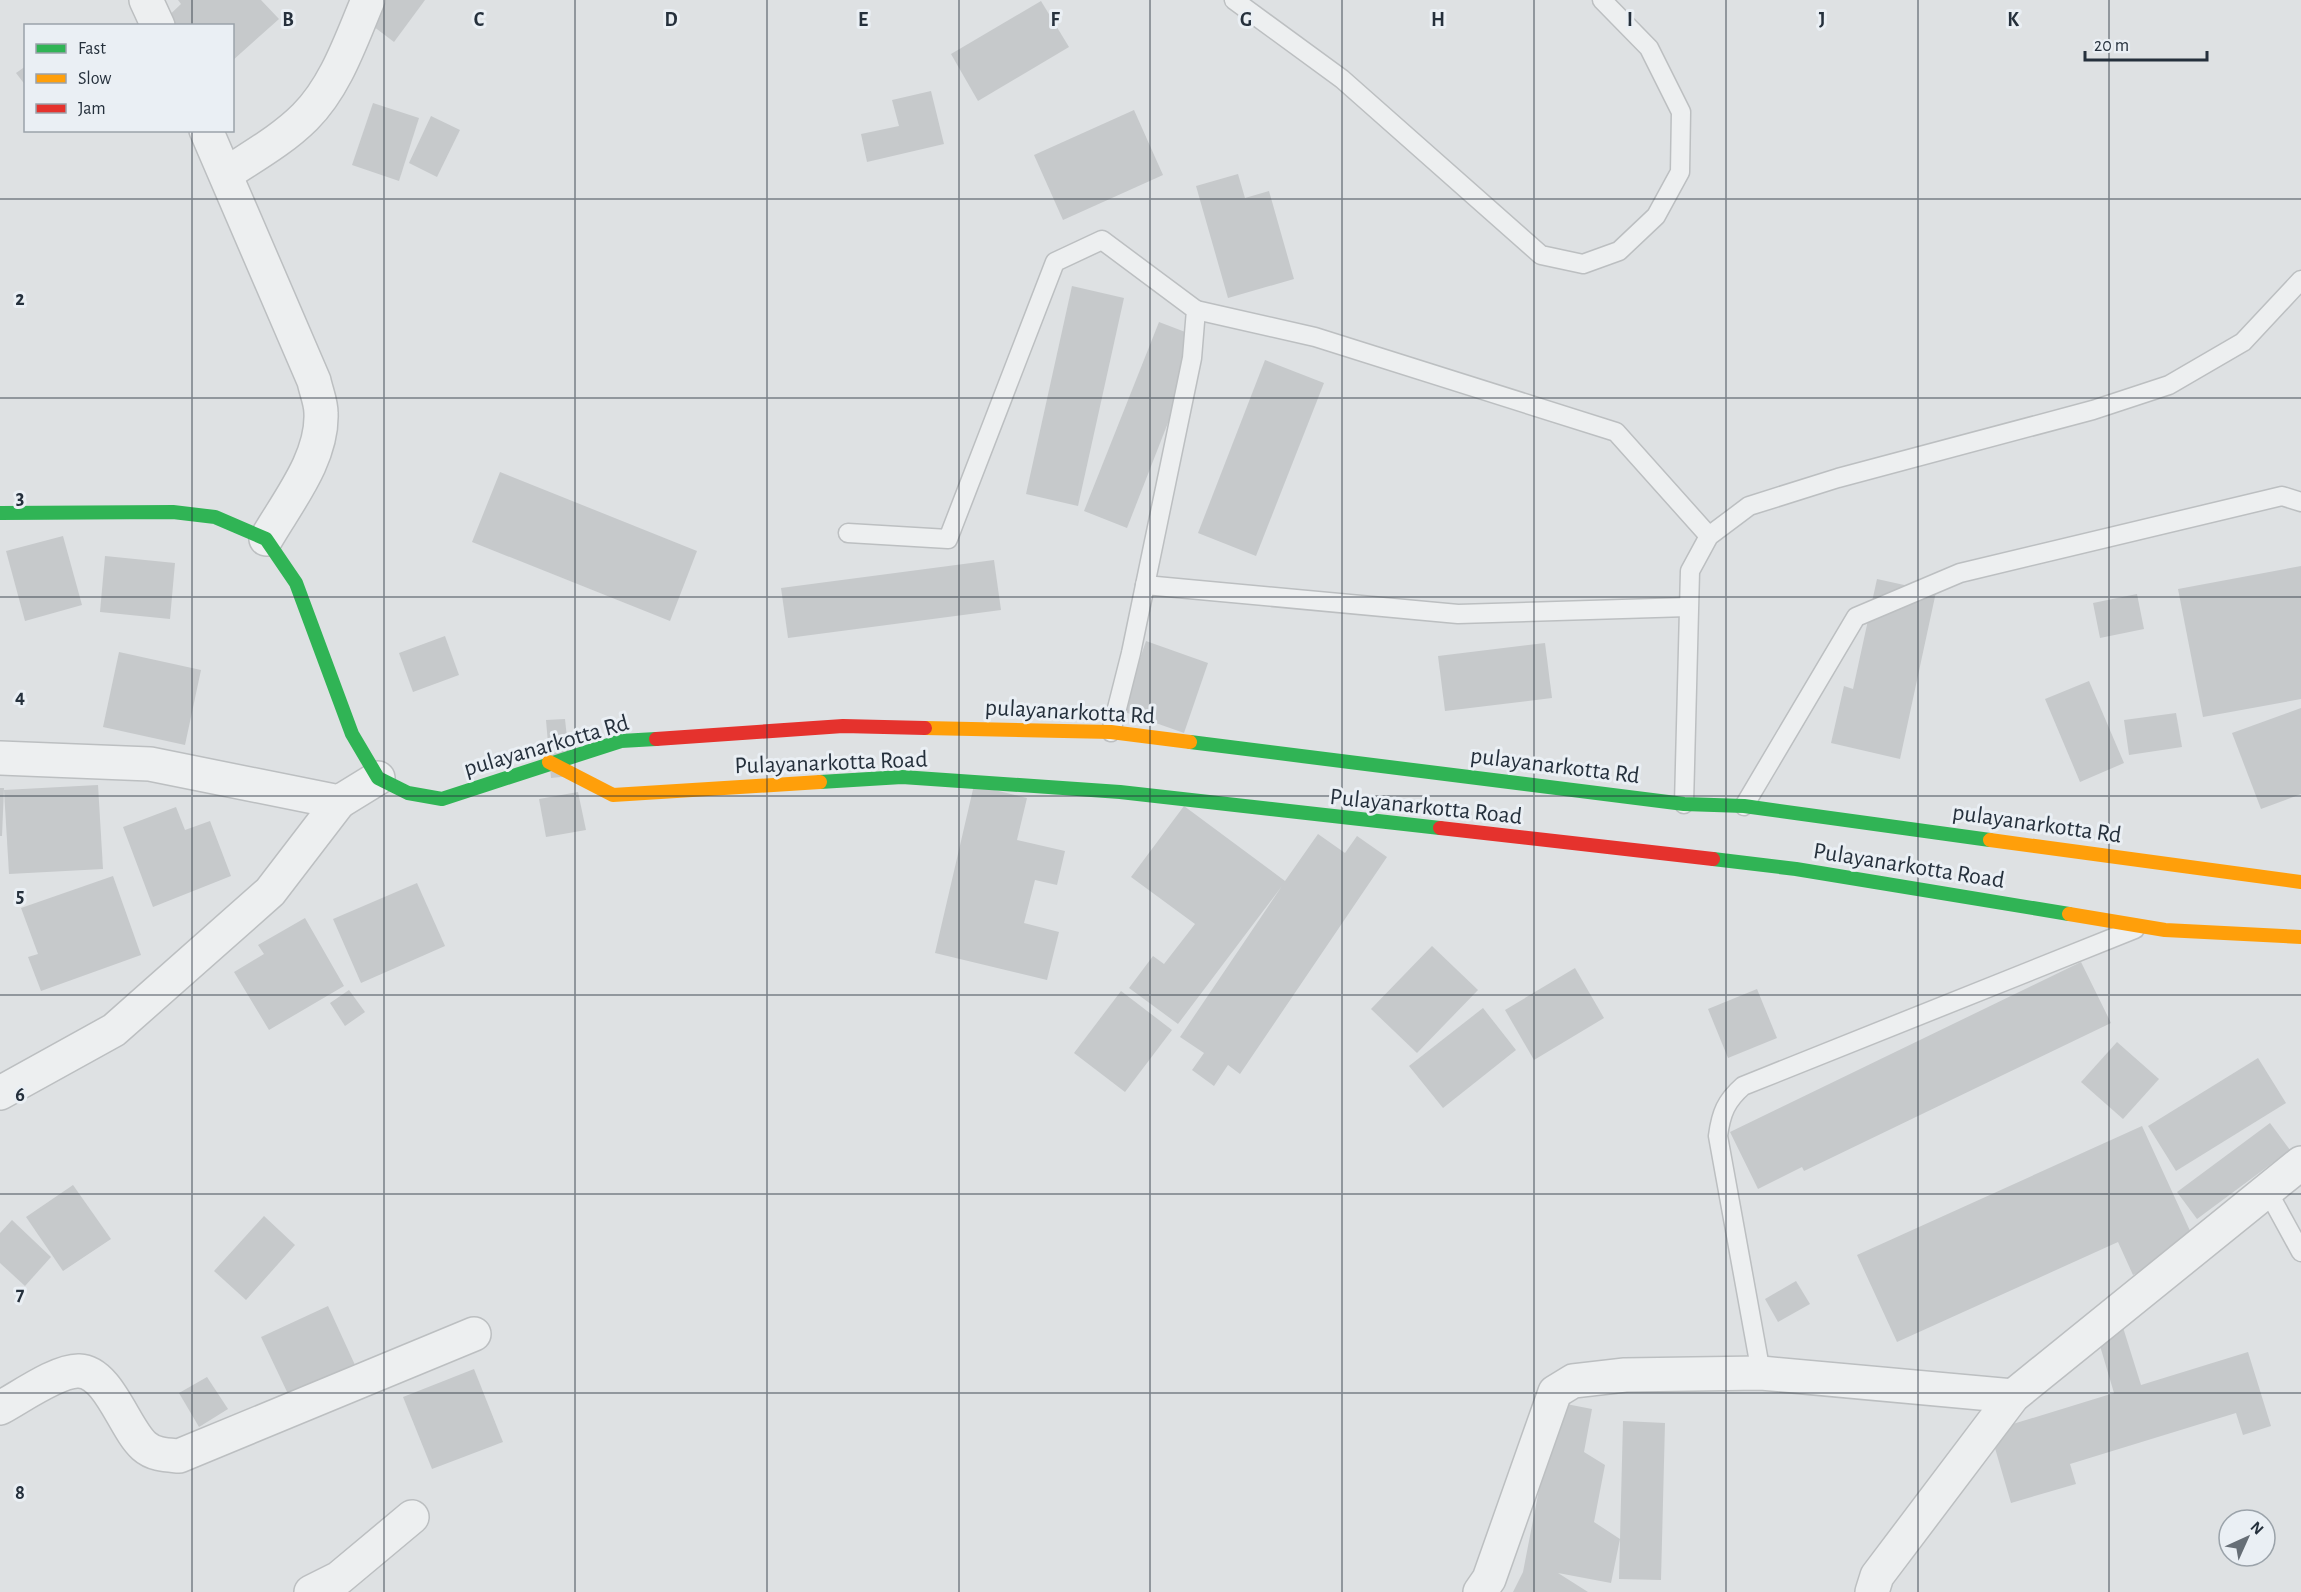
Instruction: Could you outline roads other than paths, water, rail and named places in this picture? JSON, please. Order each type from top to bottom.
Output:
[{"type":"street","points":[[146,0],[157,24]]},
{"type":"street","points":[[226,174],[285,136],[306,116],[336,75],[368,0]]},
{"type":"street","points":[[207,132],[314,381],[321,411],[320,434],[310,463],[266,539]]},
{"type":"street","points":[[0,513],[173,512],[215,517],[266,539],[296,583],[352,734],[378,778],[339,802],[270,892],[114,1030],[0,1093]]},
{"type":"street","name":"pulayanarkotta Rd","points":[[378,778],[408,793],[442,799],[549,762],[621,741],[843,726],[1111,732],[1684,804],[1744,806],[2301,882]]},
{"type":"street","points":[[0,758],[150,764],[339,802]]},
{"type":"street","name":"Pulayanarkotta Road","points":[[549,762],[613,795],[902,777],[1120,792],[1796,869],[2165,930],[2301,937]]},
{"type":"street","points":[[1872,1592],[1877,1576],[2013,1396],[2301,1162]]},
{"type":"street","points":[[0,1408],[64,1374],[81,1371],[98,1377],[144,1446],[159,1454],[179,1456],[474,1334]]},
{"type":"street","points":[[1480,1592],[1489,1579],[1555,1392],[1574,1381],[1625,1376],[1761,1373],[2013,1396]]},
{"type":"street","points":[[311,1592],[339,1578],[412,1517]]},
{"type":"lane","points":[[1234,0],[1341,79],[1541,255],[1583,264],[1619,251],[1656,216],[1680,172],[1681,112],[1649,48],[1602,0]]},
{"type":"lane","points":[[848,533],[948,539],[1055,262],[1102,240],[1196,310],[1315,337],[1616,432],[1709,536]]},
{"type":"lane","points":[[1684,804],[1690,571],[1709,536],[1749,506],[1838,478],[2093,410],[2169,385],[2243,342],[2301,280]]},
{"type":"lane","points":[[1111,732],[1131,653],[1192,358],[1196,310]]},
{"type":"lane","points":[[1744,806],[1856,617],[1960,573],[2282,496],[2301,502]]},
{"type":"lane","points":[[1145,585],[1458,614],[1688,607]]},
{"type":"lane","points":[[1761,1373],[1718,1136],[1720,1118],[1728,1100],[1743,1086],[2142,926]]},
{"type":"lane","points":[[2267,1190],[2301,1252]]}]
